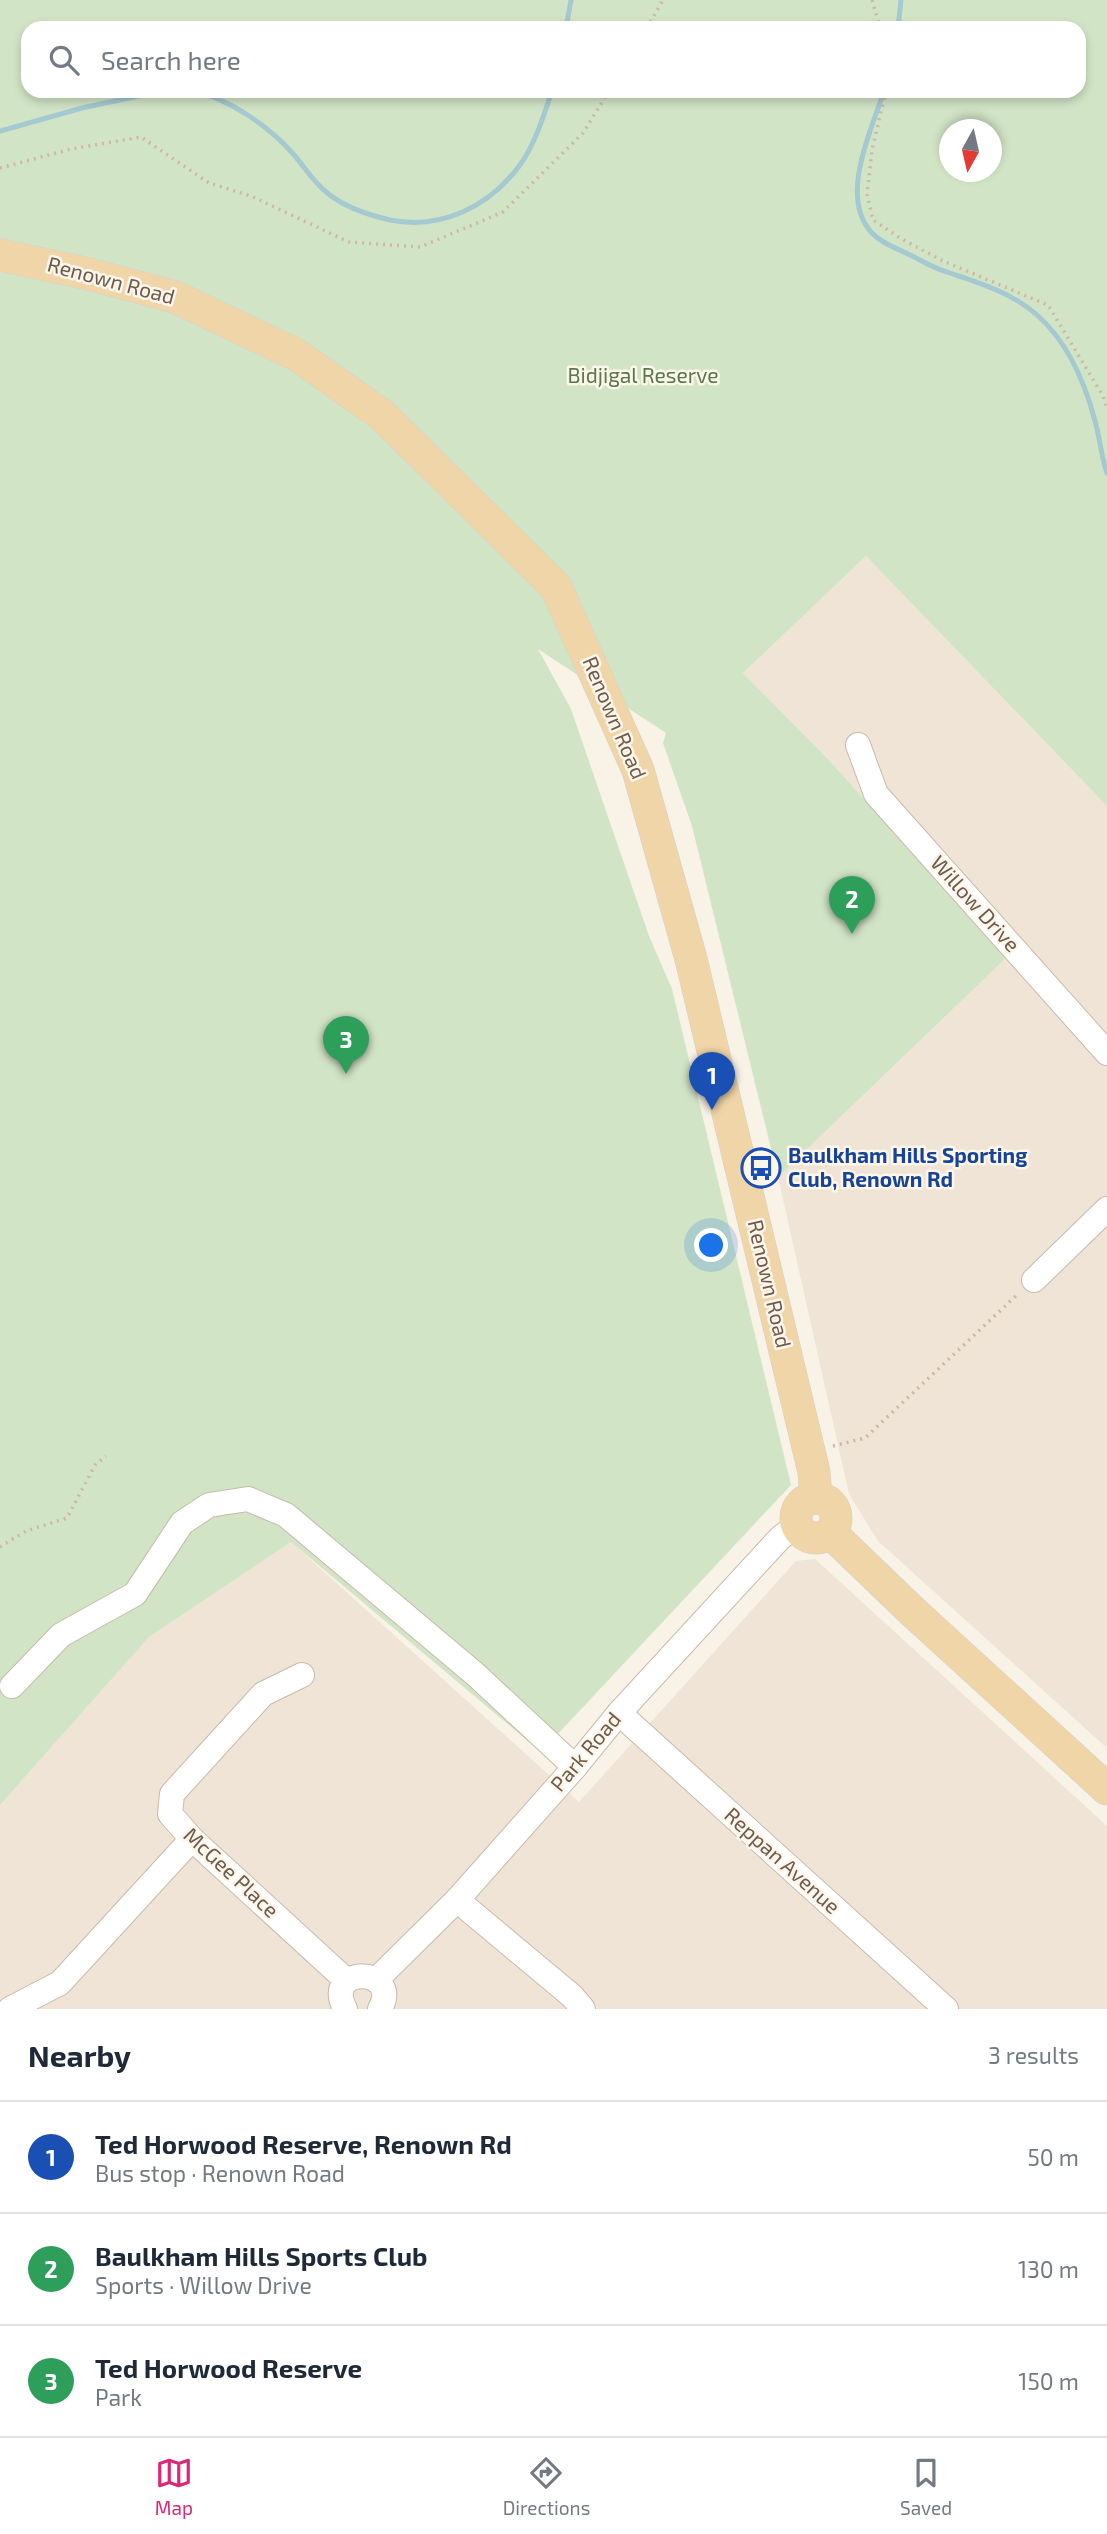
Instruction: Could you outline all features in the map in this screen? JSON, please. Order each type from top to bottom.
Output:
[{"type":"main road","name":"Renown Road","points":[[14,257],[175,297],[297,355],[382,415],[556,587],[638,770],[691,959],[810,1459],[816,1498]]},
{"type":"main road","points":[[816,1498],[829,1502],[836,1513],[835,1527],[825,1537],[811,1538],[800,1531],[797,1525],[797,1512],[800,1507],[804,1502],[816,1498]]},
{"type":"main road","points":[[831,1533],[912,1611],[1107,1789]]},
{"type":"street","name":"Willow Drive","points":[[858,745],[876,794],[1107,1053]]},
{"type":"street","points":[[1034,1280],[1107,1209]]},
{"type":"street","points":[[12,1686],[61,1636],[135,1594],[182,1523],[209,1505],[248,1499],[286,1515],[475,1674],[575,1767]]},
{"type":"street","name":"Park Road","points":[[376,1980],[457,1900],[575,1767],[619,1713],[780,1538],[797,1525]]},
{"type":"street","name":"McGee Place","points":[[302,1675],[263,1694],[172,1794],[170,1814],[192,1839],[347,1981]]},
{"type":"street","name":"Reppan Avenue","points":[[619,1713],[946,2009]]},
{"type":"street","points":[[9,2009],[60,1983],[192,1839]]},
{"type":"street","points":[[457,1900],[572,1996],[583,2009]]},
{"type":"street","points":[[345,2009],[341,1994],[347,1981],[352,1977],[364,1975],[376,1980],[383,1991],[384,1998],[380,2009]]},
{"type":"path","points":[[651,21],[663,0]]},
{"type":"path","points":[[872,0],[878,21]]},
{"type":"path","points":[[0,168],[71,149],[141,137],[209,183],[251,196],[349,242],[419,247],[503,212],[583,133],[605,98]]},
{"type":"path","points":[[884,98],[872,150],[867,194],[873,220],[943,261],[1048,304],[1103,396],[1107,408]]},
{"type":"path","points":[[831,1446],[865,1438],[1034,1280]]},
{"type":"path","points":[[0,1547],[26,1531],[66,1518],[94,1465],[106,1456]]},
{"type":"shaded area","points":[[866,556],[1107,806],[1107,1748],[878,1541],[849,1494],[778,1177],[1007,957],[827,758],[743,673]]},
{"type":"shaded area","points":[[291,1542],[579,1802],[796,1561],[815,1559],[1107,1826],[1107,2009],[0,2009],[0,1805],[149,1637]]},
{"type":"green space","name":"Bidjigal Reserve","points":[[0,0],[1107,0],[1107,806],[866,556],[743,673],[827,758],[1007,957],[778,1177],[692,826],[663,743],[666,733],[538,649],[571,709],[649,936],[672,989],[791,1485],[541,1752],[291,1542],[149,1637],[0,1805]]},
{"type":"waterway","points":[[567,21],[571,0]]},
{"type":"waterway","points":[[899,21],[901,0]]},
{"type":"waterway","points":[[0,131],[129,98]]},
{"type":"waterway","points":[[214,98],[248,115],[274,135],[322,188],[340,202],[373,216],[409,222],[427,222],[463,212],[494,193],[508,180],[525,157],[539,129],[550,98]]},
{"type":"waterway","points":[[882,98],[861,163],[858,201],[862,218],[872,233],[884,242],[937,268],[1006,294],[1027,307],[1048,326],[1066,350],[1086,392],[1107,473]]},
{"type":"place","name":"Baulkham Hills Sports Club","points":[[852,934]]},
{"type":"place","name":"Ted Horwood Reserve","points":[[346,1074]]},
{"type":"place","name":"Ted Horwood Reserve, Renown Rd","points":[[712,1110]]},
{"type":"place","name":"Baulkham Hills Sporting Club, Renown Rd","points":[[761,1168]]}]
